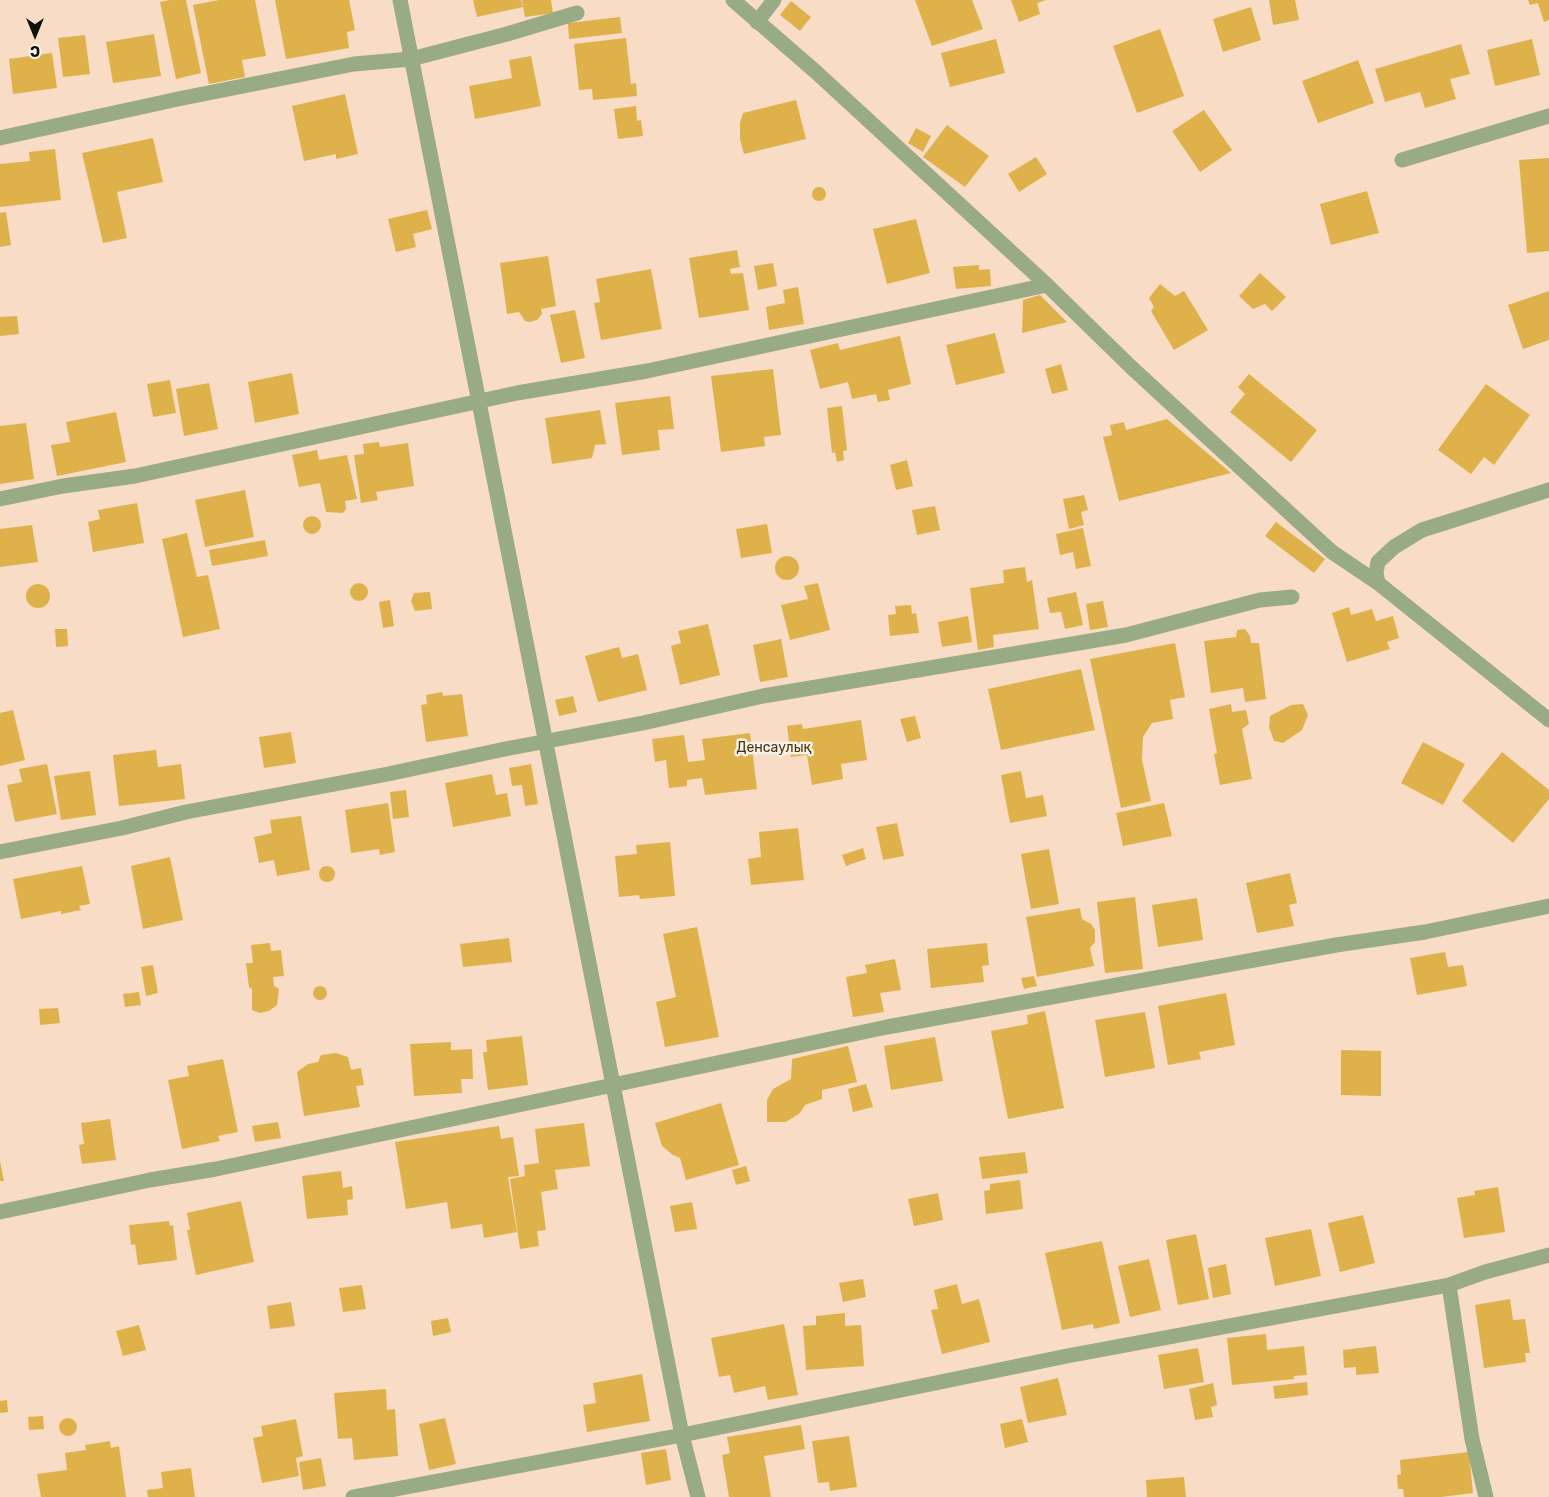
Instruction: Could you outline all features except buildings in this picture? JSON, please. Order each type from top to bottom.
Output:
[{"type":"street","points":[[400,0],[682,1435],[698,1497]]},
{"type":"street","points":[[733,0],[816,72],[1332,552],[1378,583],[1549,720]]},
{"type":"street","points":[[757,22],[774,0]]},
{"type":"street","points":[[0,138],[178,99],[354,64],[411,59],[577,13]]},
{"type":"street","points":[[1402,160],[1549,116]]},
{"type":"street","points":[[0,499],[64,486],[135,476],[517,393],[647,371],[1047,285]]},
{"type":"street","points":[[1378,583],[1376,573],[1378,562],[1394,548],[1422,530],[1549,490]]},
{"type":"street","points":[[0,852],[122,828],[186,812],[643,723],[763,696],[1126,634],[1260,600],[1292,597]]},
{"type":"street","points":[[0,1212],[150,1180],[216,1169],[887,1027],[1336,945],[1424,932],[1549,906]]},
{"type":"street","points":[[353,1497],[682,1435],[1067,1356],[1449,1285],[1485,1272],[1549,1255]]},
{"type":"street","points":[[1449,1285],[1472,1439],[1486,1497]]},
{"type":"green space","name":"Денсаулық","points":[[0,0],[1549,0],[1549,1497],[0,1497]]}]
